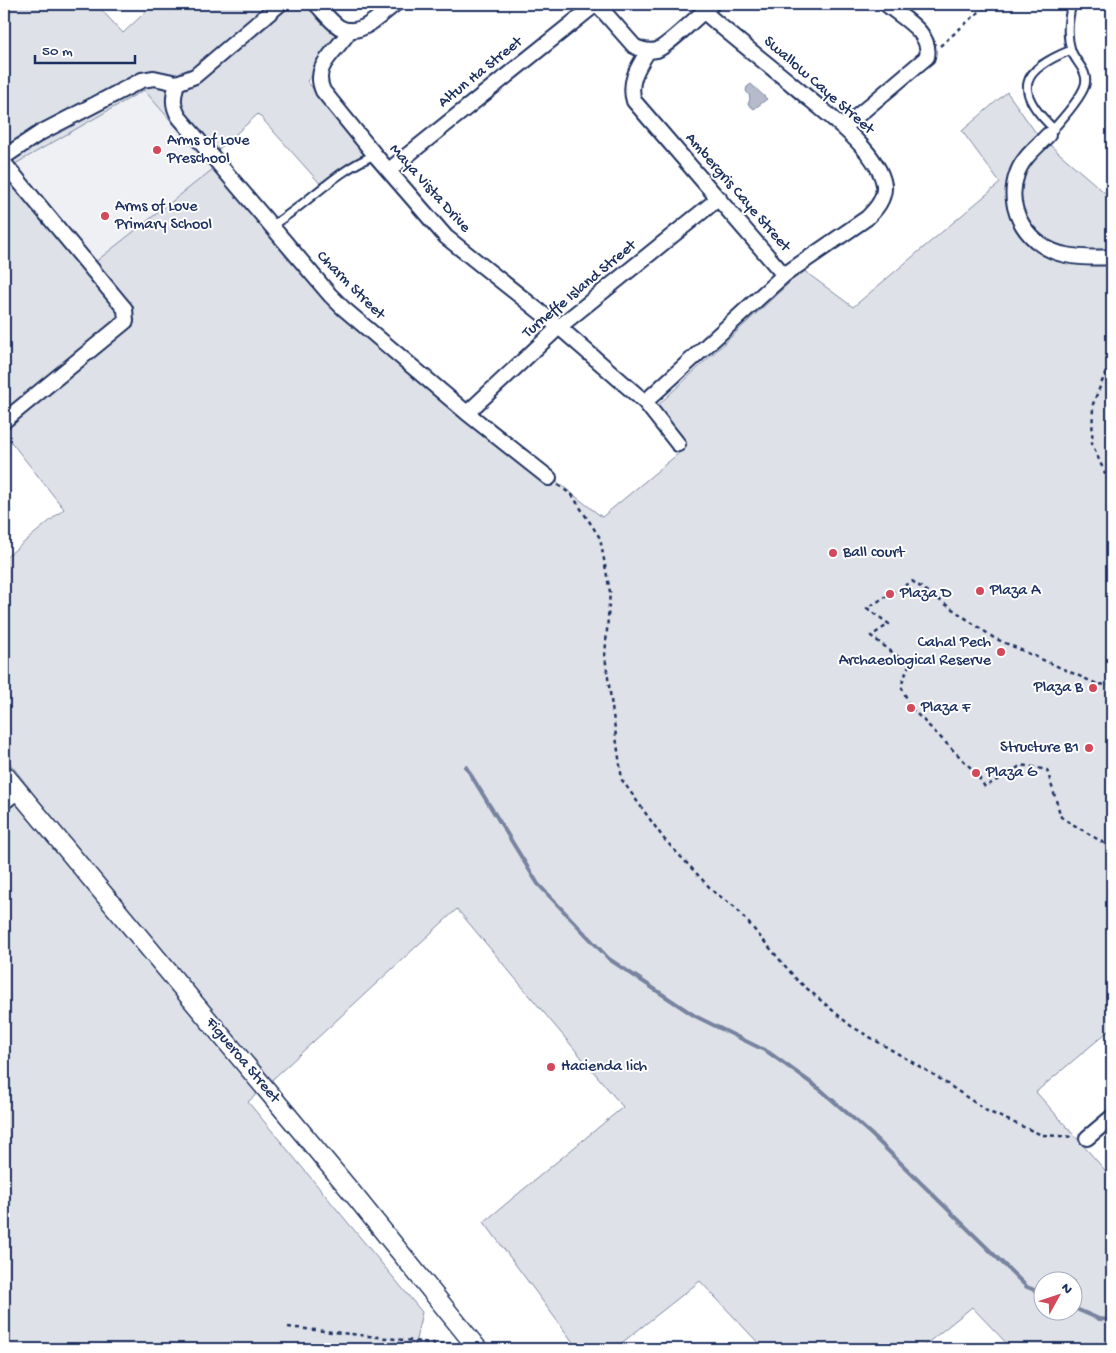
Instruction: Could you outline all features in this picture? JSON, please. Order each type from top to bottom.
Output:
[{"type":"street","points":[[4,157],[40,133],[142,80],[154,78],[177,83],[187,80],[205,68],[280,4]]},
{"type":"street","points":[[316,4],[334,23],[341,28],[350,30],[364,28],[395,4]]},
{"type":"street","points":[[597,4],[634,46],[640,50],[648,51],[662,47],[708,7]]},
{"type":"street","name":"Altun Ha Street","points":[[389,170],[597,4]]},
{"type":"street","points":[[842,126],[928,57],[929,49],[921,33],[886,4]]},
{"type":"street","name":"Swallow Caye Street","points":[[708,7],[842,126],[871,158],[880,172],[884,186],[882,198],[877,208],[867,218],[784,275]]},
{"type":"street","name":"Maya Vista Drive","points":[[350,30],[321,67],[319,83],[323,91],[446,237],[559,327],[645,402],[678,444]]},
{"type":"street","name":"Ambergris Caye Street","points":[[645,402],[784,275],[634,101],[631,92],[632,82],[648,51]]},
{"type":"street","name":"Charm Street","points":[[177,83],[173,107],[179,118],[271,227],[343,308],[549,478]]},
{"type":"street","points":[[1051,132],[1026,158],[1017,173],[1013,190],[1015,210],[1022,226],[1034,239],[1048,249],[1065,255],[1092,258],[1112,257]]},
{"type":"street","points":[[4,163],[124,309],[126,321],[4,421]]},
{"type":"street","name":"Turneffe Island Street","points":[[467,412],[559,327],[719,198]]},
{"type":"street","name":"Figueroa Street","points":[[4,774],[360,1203],[475,1346]]},
{"type":"street","points":[[4,802],[18,791]]},
{"type":"street","points":[[1087,1138],[1112,1117]]},
{"type":"lane","points":[[1071,50],[1049,60],[1027,82],[1026,91],[1030,100],[1051,132],[1080,95],[1085,84],[1085,73],[1071,50],[1068,23],[1072,4]]},
{"type":"lane","points":[[271,227],[289,216],[357,162],[375,155]]},
{"type":"path","points":[[928,57],[988,4]]},
{"type":"path","points":[[1112,357],[1093,404],[1092,444],[1112,489]]},
{"type":"path","points":[[1108,367],[1112,365]]},
{"type":"path","points":[[549,478],[572,495],[600,538],[610,592],[605,656],[622,780],[664,839],[714,892],[735,907],[796,980],[852,1026],[934,1075],[987,1111],[1042,1135],[1087,1138]]},
{"type":"path","points":[[1112,685],[1096,684],[994,638],[912,581],[867,608],[888,624],[872,636],[909,665],[901,686],[911,708],[976,773],[985,787],[1022,765],[1046,770],[1061,817],[1107,845],[1112,842]]},
{"type":"path","points":[[288,1327],[440,1344],[475,1346]]},
{"type":"shaded area","points":[[4,4],[96,4],[123,33],[154,4],[310,4],[341,42],[307,81],[365,153],[324,188],[258,114],[206,161],[144,90],[15,164],[94,263],[213,169],[332,306],[602,517],[685,448],[657,406],[803,270],[853,307],[1000,183],[962,131],[1007,92],[1036,133],[1112,199],[1112,1028],[1036,1092],[1112,1178],[1112,1349],[1012,1349],[972,1307],[920,1349],[764,1349],[700,1281],[614,1349],[578,1349],[484,1222],[623,1107],[457,909],[248,1102],[422,1312],[414,1349],[4,1349],[4,813],[31,790],[4,756],[4,559],[64,509],[4,433]]},
{"type":"shaded area","name":"Arms of Love Primary School","points":[[144,90],[213,169],[94,263],[15,164]]},
{"type":"water","points":[[751,84],[767,99],[754,109],[748,104],[750,97],[746,91],[747,87]]},
{"type":"waterway","points":[[466,767],[538,884],[609,959],[695,1016],[768,1052],[821,1090],[872,1135],[1027,1287],[1034,1290]]},
{"type":"waterway","points":[[1084,1312],[1099,1319],[1112,1320]]},
{"type":"place","name":"Arms of Love Preschool","points":[[157,150]]},
{"type":"place","name":"Arms of Love Primary School","points":[[105,216]]},
{"type":"place","name":"Ball court","points":[[833,553]]},
{"type":"place","name":"Plaza A","points":[[980,591]]},
{"type":"place","name":"Plaza D","points":[[890,594]]},
{"type":"place","name":"Cahal Pech Archaeological Reserve","points":[[1001,652]]},
{"type":"place","name":"Plaza B","points":[[1093,688]]},
{"type":"place","name":"Plaza F","points":[[911,708]]},
{"type":"place","name":"Structure B1","points":[[1089,748]]},
{"type":"place","name":"Plaza G","points":[[976,773]]},
{"type":"place","name":"Hacienda Iich","points":[[551,1067]]}]
